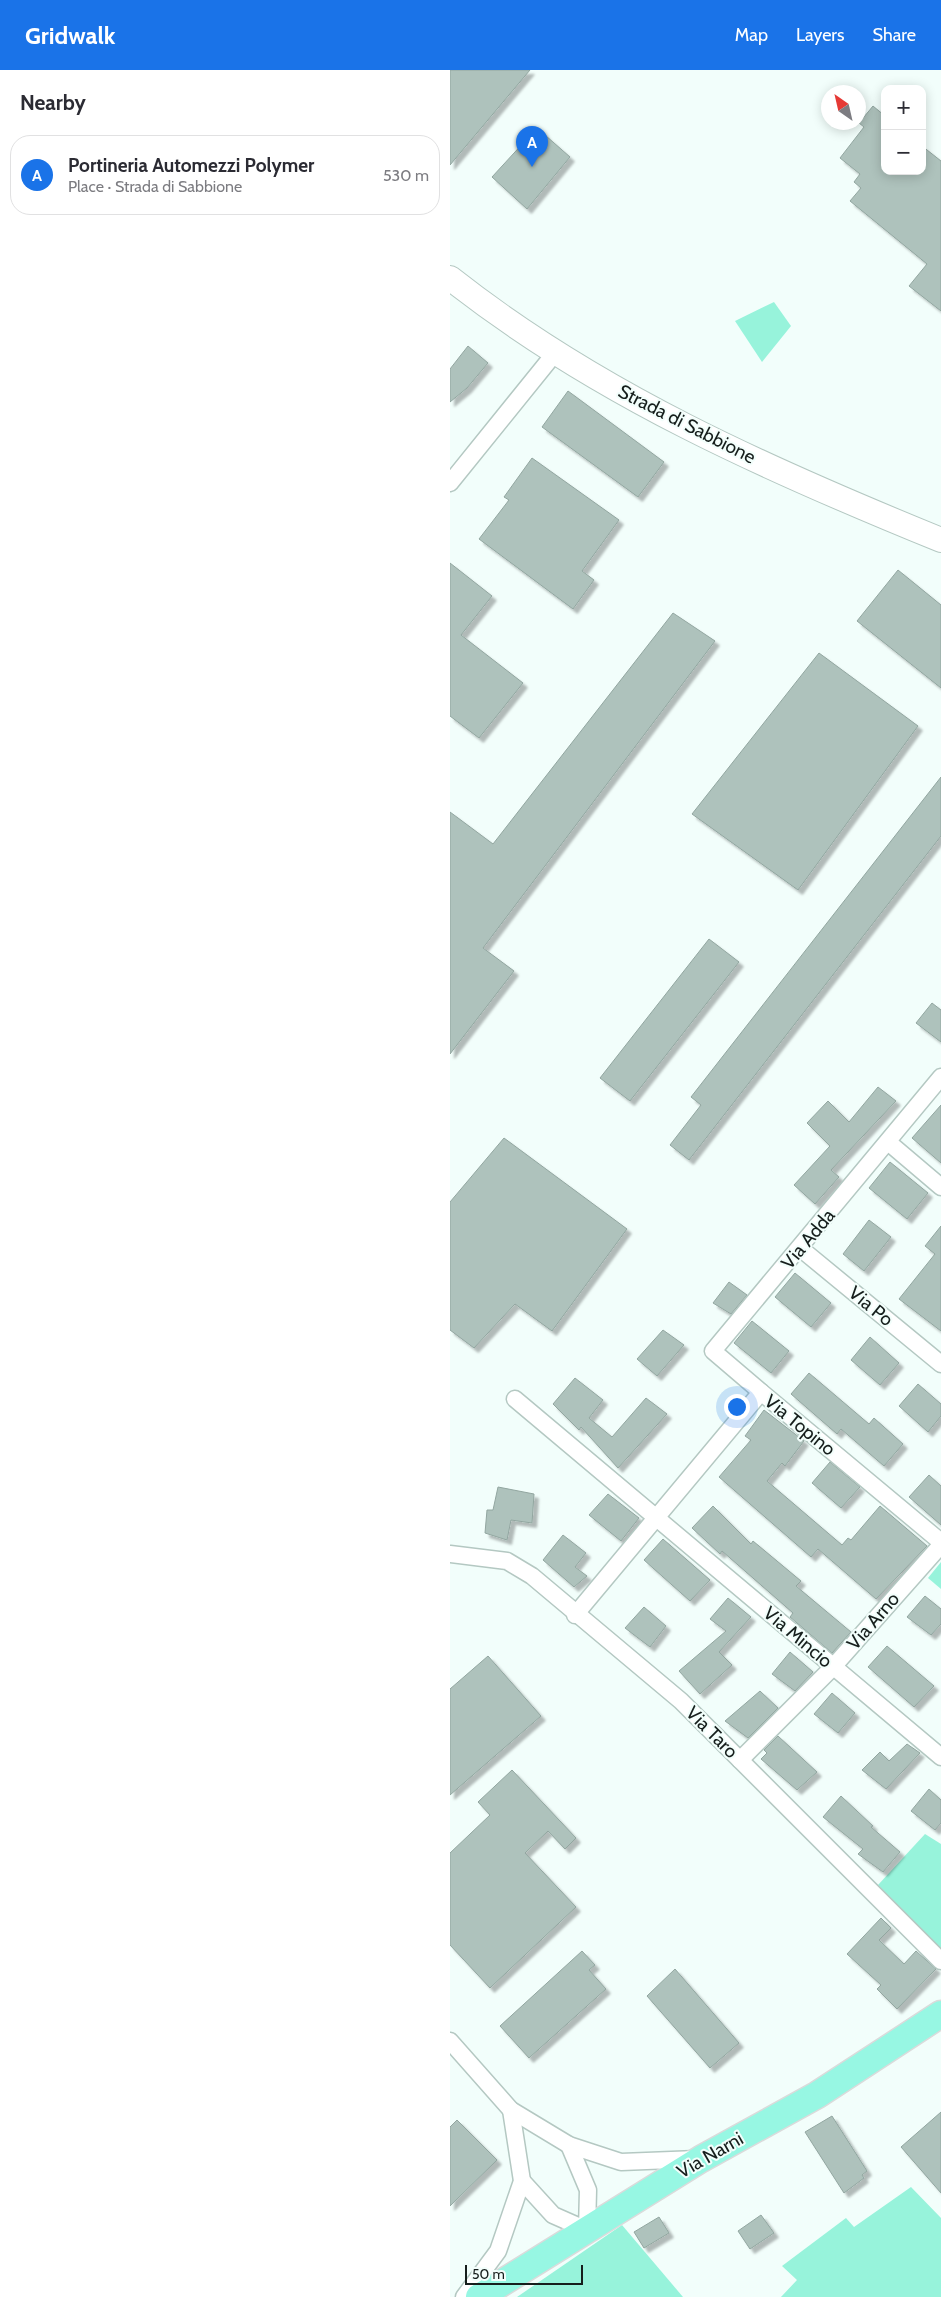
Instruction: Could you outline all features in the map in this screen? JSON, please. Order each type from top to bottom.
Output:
[{"type":"main road","name":"Strada di Sabbione","points":[[450,278],[555,353],[674,422],[831,496],[941,540]]},
{"type":"main road","name":"Via Narni","points":[[479,2297],[702,2159],[817,2095],[941,2014]]},
{"type":"street","points":[[450,483],[555,353]]},
{"type":"street","name":"Via Adda","points":[[761,1392],[713,1351],[941,1077]]},
{"type":"street","points":[[888,1142],[941,1187]]},
{"type":"street","name":"Via Po","points":[[800,1248],[941,1364]]},
{"type":"street","name":"Via Topino","points":[[655,1516],[761,1392],[941,1543]]},
{"type":"street","name":"Via Mincio","points":[[514,1399],[941,1757]]},
{"type":"street","points":[[575,1614],[655,1516]]},
{"type":"street","name":"Via Arno","points":[[740,1760],[833,1667],[941,1543]]},
{"type":"street","name":"Via Taro","points":[[450,1554],[507,1562],[532,1576],[575,1614],[649,1672],[941,1961]]},
{"type":"street","points":[[450,2041],[511,2110],[569,2145],[621,2162],[702,2159]]},
{"type":"street","points":[[464,2297],[498,2251],[522,2181],[511,2110]]},
{"type":"street","points":[[522,2181],[553,2215],[587,2230],[588,2190],[569,2145]]},
{"type":"green space","points":[[774,302],[791,326],[762,362],[735,321]]},
{"type":"green space","points":[[941,1562],[941,1589],[928,1578]]},
{"type":"green space","points":[[925,1834],[941,1844],[941,1949],[878,1885]]},
{"type":"green space","points":[[911,2187],[941,2218],[941,2297],[781,2297],[797,2280],[782,2266],[846,2218],[854,2227]]},
{"type":"green space","points":[[622,2225],[683,2297],[517,2297]]},
{"type":"building","points":[[450,70],[530,70],[450,165]]},
{"type":"building","points":[[873,106],[881,113],[881,175],[926,175],[926,149],[941,161],[941,311],[909,286],[927,264],[850,201],[861,188],[854,182],[860,174],[840,158],[862,130],[866,130],[866,114]]},
{"type":"building","points":[[537,128],[570,157],[527,209],[492,177]]},
{"type":"building","points":[[468,346],[488,363],[467,388],[450,402],[450,369]]},
{"type":"building","points":[[568,391],[664,462],[638,497],[542,427]]},
{"type":"building","points":[[532,458],[619,520],[582,571],[594,580],[573,609],[479,539],[509,500],[504,497]]},
{"type":"building","points":[[450,563],[492,596],[461,635],[523,683],[479,738],[450,716]]},
{"type":"building","points":[[898,570],[941,605],[941,688],[857,621]]},
{"type":"building","points":[[673,613],[715,641],[483,948],[514,971],[450,1054],[450,812],[493,844]]},
{"type":"building","points":[[819,653],[918,726],[798,890],[692,814]]},
{"type":"building","points":[[941,777],[941,836],[689,1160],[670,1145],[701,1105],[691,1097]]},
{"type":"building","points":[[709,939],[739,962],[630,1101],[600,1078]]},
{"type":"building","points":[[932,1003],[941,1010],[941,1042],[916,1023]]},
{"type":"building","points":[[878,1087],[896,1101],[831,1170],[839,1177],[815,1204],[794,1185],[830,1146],[807,1123],[828,1101],[849,1122]]},
{"type":"building","points":[[941,1105],[941,1163],[912,1138]]},
{"type":"building","points":[[504,1138],[627,1229],[552,1331],[515,1304],[474,1348],[450,1330],[450,1202]]},
{"type":"building","points":[[890,1162],[928,1193],[907,1219],[869,1188]]},
{"type":"building","points":[[869,1220],[891,1237],[864,1271],[843,1254]]},
{"type":"building","points":[[941,1226],[941,1331],[899,1299],[935,1254],[925,1246]]},
{"type":"building","points":[[795,1273],[831,1303],[811,1327],[775,1297]]},
{"type":"building","points":[[729,1282],[747,1295],[731,1314],[713,1303]]},
{"type":"building","points":[[752,1321],[789,1351],[771,1373],[734,1343]]},
{"type":"building","points":[[663,1330],[684,1345],[657,1376],[637,1359]]},
{"type":"building","points":[[870,1337],[899,1363],[880,1385],[851,1360]]},
{"type":"building","points":[[809,1373],[869,1424],[874,1418],[903,1444],[884,1466],[841,1429],[837,1434],[791,1394]]},
{"type":"building","points":[[575,1378],[603,1400],[589,1418],[612,1437],[646,1398],[667,1414],[618,1468],[581,1427],[579,1430],[553,1404]]},
{"type":"building","points":[[918,1384],[941,1404],[941,1416],[928,1432],[899,1406]]},
{"type":"building","points":[[764,1410],[804,1441],[785,1466],[782,1463],[767,1481],[842,1545],[848,1538],[851,1540],[880,1506],[927,1546],[876,1599],[818,1549],[811,1557],[719,1477],[751,1440],[745,1436]]},
{"type":"building","points":[[830,1462],[860,1487],[841,1508],[812,1483]]},
{"type":"building","points":[[929,1475],[941,1486],[941,1525],[909,1497]]},
{"type":"building","points":[[498,1487],[534,1494],[532,1523],[511,1520],[507,1540],[485,1533],[487,1510],[493,1510]]},
{"type":"building","points":[[608,1494],[639,1518],[621,1541],[589,1515]]},
{"type":"building","points":[[713,1506],[751,1544],[753,1541],[801,1581],[796,1586],[851,1632],[832,1653],[790,1617],[793,1613],[722,1551],[720,1554],[692,1528]]},
{"type":"building","points":[[563,1535],[586,1553],[575,1567],[587,1576],[574,1587],[543,1560]]},
{"type":"building","points":[[663,1539],[710,1580],[690,1601],[644,1560]]},
{"type":"building","points":[[925,1596],[941,1609],[941,1624],[931,1635],[907,1617]]},
{"type":"building","points":[[728,1598],[751,1617],[719,1652],[732,1665],[700,1694],[679,1671],[726,1631],[710,1619]]},
{"type":"building","points":[[644,1607],[666,1626],[650,1647],[625,1628]]},
{"type":"building","points":[[887,1646],[934,1686],[914,1707],[868,1667]]},
{"type":"building","points":[[790,1652],[813,1672],[795,1691],[772,1674]]},
{"type":"building","points":[[488,1656],[541,1716],[450,1795],[450,1689]]},
{"type":"building","points":[[760,1691],[778,1708],[748,1738],[725,1721]]},
{"type":"building","points":[[832,1693],[855,1713],[838,1733],[814,1714]]},
{"type":"building","points":[[778,1736],[817,1772],[797,1790],[761,1759],[767,1753],[764,1750]]},
{"type":"building","points":[[907,1744],[920,1753],[886,1789],[862,1770],[880,1752],[889,1761]]},
{"type":"building","points":[[512,1770],[576,1838],[565,1849],[548,1831],[525,1853],[576,1907],[490,1988],[450,1945],[450,1853],[490,1815],[478,1802]]},
{"type":"building","points":[[929,1789],[941,1800],[941,1823],[935,1830],[911,1811]]},
{"type":"building","points":[[841,1796],[873,1826],[871,1827],[900,1852],[883,1872],[858,1854],[863,1849],[823,1817]]},
{"type":"building","points":[[881,1918],[891,1928],[879,1940],[904,1964],[916,1951],[936,1969],[897,2009],[877,1989],[881,1985],[847,1954]]},
{"type":"building","points":[[582,1951],[595,1965],[589,1970],[606,1989],[529,2058],[500,2026]]},
{"type":"building","points":[[675,1969],[739,2043],[710,2068],[647,1996]]},
{"type":"building","points":[[941,2112],[941,2193],[901,2147]]},
{"type":"building","points":[[832,2116],[867,2171],[862,2175],[864,2178],[844,2193],[805,2132]]},
{"type":"building","points":[[457,2120],[497,2160],[450,2206],[450,2127]]},
{"type":"building","points":[[761,2215],[774,2233],[750,2249],[738,2231]]},
{"type":"building","points":[[659,2217],[669,2233],[644,2248],[634,2232]]},
{"type":"place","name":"Portineria Automezzi Polymer","points":[[532,167]]}]
